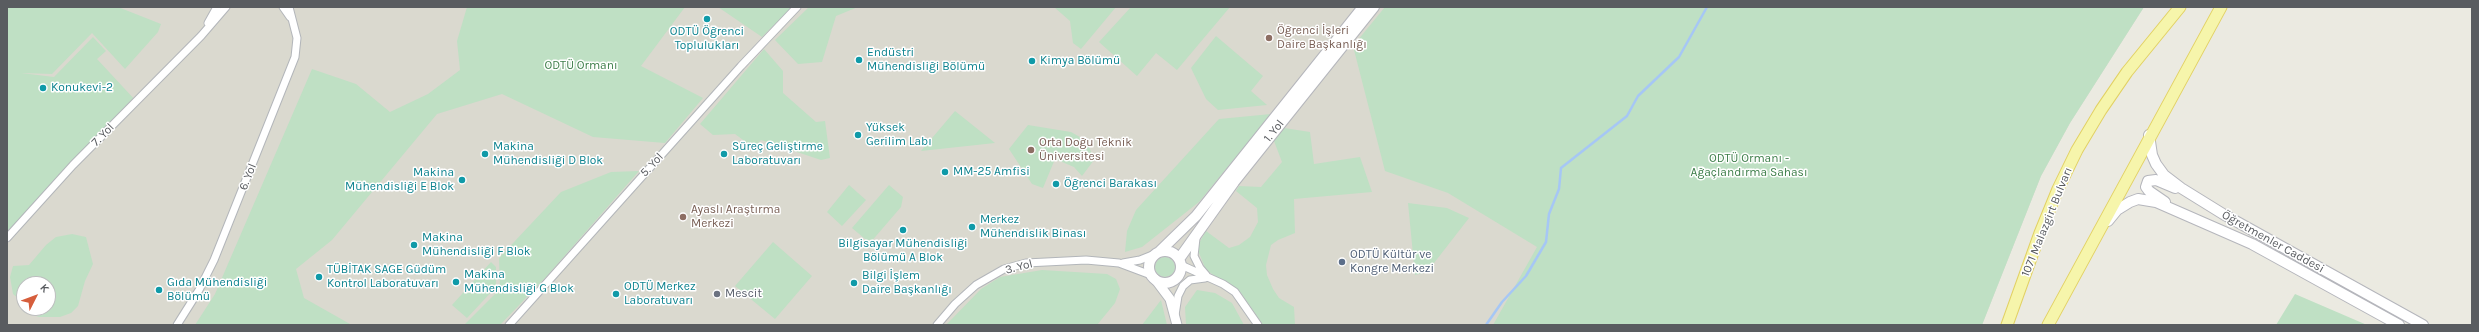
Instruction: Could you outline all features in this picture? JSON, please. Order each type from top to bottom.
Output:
[{"type":"main road","name":"1. Yol","points":[[1180,262],[1198,231],[1363,7]]},
{"type":"main road","name":"1. Yol","points":[[1157,252],[1196,216],[1374,7]]},
{"type":"main road","name":"1071 Malazgirt Bulvarı","points":[[2007,325],[2040,233],[2058,189],[2078,150],[2101,110],[2127,72],[2180,7]]},
{"type":"main road","points":[[2048,325],[2221,7]]},
{"type":"main road","name":"Öğretmenler Caddesi","points":[[2150,135],[2152,155],[2156,164],[2164,175],[2195,197],[2423,325]]},
{"type":"main road","points":[[2187,215],[2149,191],[2147,183],[2151,179],[2156,180],[2195,197]]},
{"type":"main road","name":"Öğretmenler Caddesi","points":[[2101,228],[2117,210],[2138,199],[2156,202],[2252,244],[2399,325]]},
{"type":"main road","points":[[1157,252],[1173,252],[1180,262],[1179,275],[1175,280],[1165,283],[1153,277],[1149,265],[1157,252]]},
{"type":"street","name":"7. Yol","points":[[202,36],[217,7]]},
{"type":"street","name":"7. Yol","points":[[7,238],[73,165],[202,36],[226,7]]},
{"type":"street","name":"6. Yol","points":[[283,7],[293,22]]},
{"type":"street","name":"6. Yol","points":[[178,325],[199,290],[214,260],[295,57],[297,38],[289,7]]},
{"type":"street","name":"5. Yol","points":[[509,325],[741,66],[797,7]]},
{"type":"street","points":[[1198,231],[1194,256],[1200,268],[1211,280]]},
{"type":"street","name":"3. Yol","points":[[937,325],[955,304],[976,285],[1004,269],[1026,264],[1056,261],[1121,264],[1140,260],[1157,252]]},
{"type":"street","points":[[1180,262],[1211,280],[1223,284],[1235,292],[1258,325]]},
{"type":"street","name":"3. Yol","points":[[1121,264],[1153,277]]},
{"type":"street","points":[[1153,277],[1170,299],[1176,320]]},
{"type":"street","points":[[1176,320],[1178,296],[1186,282],[1194,278],[1211,280]]},
{"type":"shaded area","name":"Orta Doğu Teknik Üniversitesi","points":[[7,7],[2144,7],[2070,123],[2041,176],[1982,325],[7,325]]},
{"type":"green space","points":[[7,7],[118,7],[161,24],[158,32],[125,69],[92,33],[52,74],[21,73],[54,77],[93,37],[106,51],[97,59],[136,101],[7,238]]},
{"type":"green space","name":"ODTÜ Ormanı","points":[[467,7],[685,7],[641,66],[703,98],[665,143],[593,137],[502,94],[437,114],[332,240],[296,269],[304,298],[350,324],[367,325],[195,325],[215,294],[312,69],[356,84],[390,112],[428,94],[460,70],[457,41]]},
{"type":"green space","points":[[718,7],[792,7],[762,37]]},
{"type":"green space","points":[[809,7],[858,7],[836,16],[822,62],[798,64],[775,40]]},
{"type":"green space","points":[[1054,7],[1116,7],[1081,49],[1073,43],[1070,21]]},
{"type":"green space","points":[[1131,7],[1230,7],[1177,70],[1156,53],[1137,76],[1099,42]]},
{"type":"green space","name":"ODTÜ Ormanı - Ağaçlandırma Sahası","points":[[1385,7],[2144,7],[2070,123],[2041,176],[1982,325],[1493,325],[1537,247],[1448,193],[1385,171],[1353,46]]},
{"type":"green space","points":[[1216,36],[1263,76],[1251,91],[1267,105],[1218,110],[1206,99],[1191,68]]},
{"type":"green space","points":[[764,49],[783,71],[783,93],[816,122],[825,121],[830,158],[821,160],[761,140],[754,148],[735,134],[713,135],[700,124]]},
{"type":"green space","points":[[955,111],[995,143],[921,151]]},
{"type":"green space","points":[[1271,114],[1199,202],[1142,247],[1125,252],[1127,231],[1136,210],[1219,119]]},
{"type":"green space","points":[[1028,125],[1071,132],[1087,141],[1094,160],[1082,176],[1074,167],[1055,159],[1043,188],[1032,184],[1009,149]]},
{"type":"green space","points":[[1284,128],[1310,132],[1314,164],[1360,157],[1372,192],[1294,199],[1295,233],[1278,240],[1271,245],[1266,265],[1267,275],[1279,298],[1294,307],[1295,325],[1263,325],[1241,293],[1206,270],[1199,253],[1199,243],[1206,231],[1229,248],[1239,245],[1250,237],[1258,222],[1257,208],[1236,191],[1239,186],[1261,187],[1282,162],[1274,141]]},
{"type":"green space","points":[[639,171],[546,277],[500,325],[464,325],[500,289],[499,258],[561,192],[611,172]]},
{"type":"green space","points":[[849,185],[866,200],[842,226],[827,212]]},
{"type":"green space","points":[[889,185],[903,197],[901,207],[870,243],[852,228]]},
{"type":"green space","points":[[1408,203],[1447,208],[1469,218],[1427,272],[1415,275]]},
{"type":"green space","points":[[72,234],[86,237],[93,264],[85,281],[78,306],[71,313],[60,317],[36,316],[56,316],[56,276],[16,276],[16,296],[13,294],[10,277],[13,266],[29,265],[46,245],[56,237]]},
{"type":"green space","points":[[773,242],[812,276],[775,319],[735,286]]},
{"type":"green space","points":[[1165,257],[1172,260],[1175,267],[1172,274],[1165,277],[1158,274],[1155,267],[1158,260]]},
{"type":"green space","points":[[491,262],[496,267],[496,287],[467,318],[452,305]]},
{"type":"green space","points":[[1042,270],[1107,274],[1116,279],[1120,289],[1115,303],[1097,325],[946,325],[981,289],[1000,277]]},
{"type":"green space","points":[[1197,290],[1215,293],[1232,303],[1244,325],[1186,325],[1185,307]]},
{"type":"green space","points":[[2295,294],[2367,325],[2276,325]]},
{"type":"green space","points":[[1161,300],[1167,325],[1142,325]]},
{"type":"waterway","points":[[1486,325],[1502,302],[1526,276],[1546,242],[1549,214],[1559,189],[1561,168],[1627,116],[1638,96],[1679,57],[1707,7]]},
{"type":"place","name":"ODTÜ Öğrenci Toplulukları","points":[[707,19]]},
{"type":"place","name":"Öğrenci İşleri Daire Başkanlığı","points":[[1269,38]]},
{"type":"place","name":"Endüstri Mühendisliği Bölümü","points":[[859,60]]},
{"type":"place","name":"Kimya Bölümü","points":[[1032,61]]},
{"type":"place","name":"Konukevi-2","points":[[43,88]]},
{"type":"place","name":"Yüksek Gerilim Labı","points":[[858,135]]},
{"type":"place","name":"Orta Doğu Teknik Üniversitesi","points":[[1031,150]]},
{"type":"place","name":"Makina Mühendisliği D Blok","points":[[485,154]]},
{"type":"place","name":"Süreç Geliştirme Laboratuvarı","points":[[724,154]]},
{"type":"place","name":"MM-25 Amfisi","points":[[945,172]]},
{"type":"place","name":"Makina Mühendisliği E Blok","points":[[462,180]]},
{"type":"place","name":"Öğrenci Barakası","points":[[1056,184]]},
{"type":"place","name":"Ayaslı Araştırma Merkezi","points":[[683,217]]},
{"type":"place","name":"Merkez Mühendislik Binası","points":[[972,227]]},
{"type":"place","name":"Bilgisayar Mühendisliği Bölümü A Blok","points":[[903,230]]},
{"type":"place","name":"Makina Mühendisliği F Blok","points":[[414,245]]},
{"type":"place","name":"ODTÜ Kültür ve Kongre Merkezi","points":[[1342,262]]},
{"type":"place","name":"TÜBİTAK SAGE Güdüm Kontrol Laboratuvarı","points":[[319,277]]},
{"type":"place","name":"Makina Mühendisliği G Blok","points":[[456,282]]},
{"type":"place","name":"Bilgi İşlem Daire Başkanlığı","points":[[854,283]]},
{"type":"place","name":"Gıda Mühendisliği Bölümü","points":[[159,290]]},
{"type":"place","name":"ODTÜ Merkez Laboratuvarı","points":[[616,294]]},
{"type":"place","name":"Mescit","points":[[717,294]]}]
